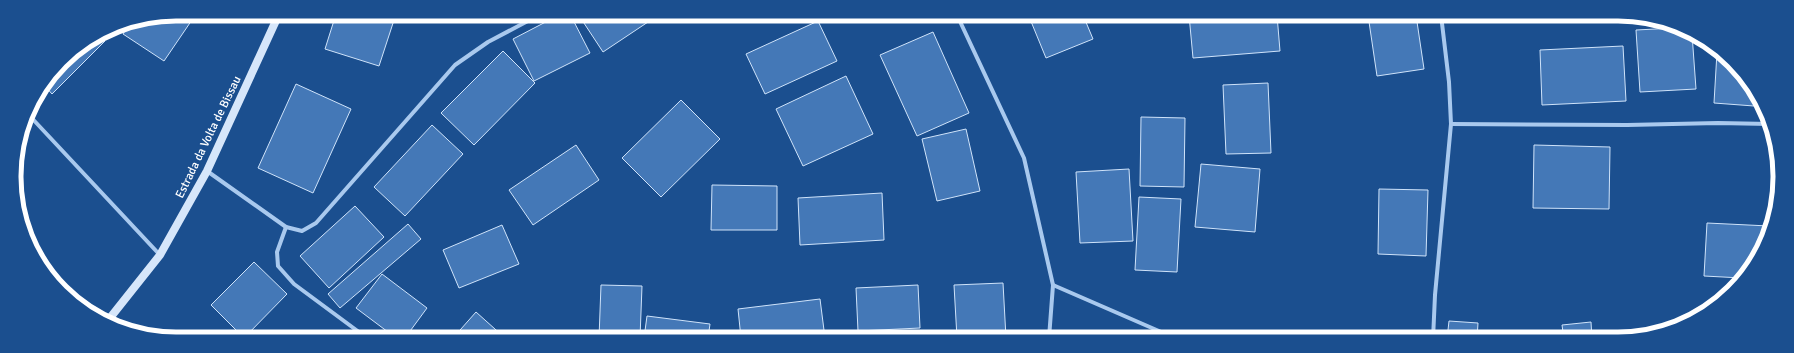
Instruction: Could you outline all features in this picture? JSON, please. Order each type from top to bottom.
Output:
[{"type":"main road","name":"Estrada da Volta de Bissau","points":[[111,317],[160,255],[207,171],[276,21]]},
{"type":"street","points":[[207,171],[286,227],[302,231],[316,223],[455,65],[488,42],[528,21]]},
{"type":"street","points":[[960,21],[1024,158],[1053,285],[1049,332]]},
{"type":"street","points":[[1433,332],[1435,295],[1451,124],[1449,82],[1442,21]]},
{"type":"street","points":[[32,119],[160,255]]},
{"type":"street","points":[[1451,124],[1764,124]]},
{"type":"street","points":[[286,227],[277,252],[278,266],[294,284],[359,332]]},
{"type":"street","points":[[1053,285],[1161,332]]},
{"type":"building","points":[[191,21],[164,61],[123,34],[127,29],[156,22]]},
{"type":"building","points":[[334,21],[394,21],[379,66],[325,49]]},
{"type":"building","points":[[548,21],[574,21],[590,53],[534,81],[513,39]]},
{"type":"building","points":[[583,21],[650,21],[603,52]]},
{"type":"building","points":[[818,21],[837,61],[765,94],[746,54]]},
{"type":"building","points":[[1031,21],[1086,21],[1093,39],[1046,58]]},
{"type":"building","points":[[1190,21],[1278,21],[1280,51],[1193,58]]},
{"type":"building","points":[[1369,21],[1417,21],[1424,69],[1377,76]]},
{"type":"building","points":[[1665,28],[1692,41],[1696,89],[1640,92],[1636,30]]},
{"type":"building","points":[[933,32],[969,113],[917,136],[880,55]]},
{"type":"building","points":[[104,40],[105,41],[52,94],[48,89],[60,74],[82,53]]},
{"type":"building","points":[[1623,46],[1626,101],[1542,105],[1540,50]]},
{"type":"building","points":[[503,51],[535,83],[474,145],[441,113]]},
{"type":"building","points":[[1717,57],[1741,82],[1754,103],[1754,106],[1714,103]]},
{"type":"building","points":[[846,76],[873,134],[803,166],[776,109]]},
{"type":"building","points":[[1268,83],[1271,153],[1226,154],[1223,85]]},
{"type":"building","points":[[296,84],[351,109],[313,193],[258,168]]},
{"type":"building","points":[[681,100],[720,139],[661,197],[622,158]]},
{"type":"building","points":[[1141,117],[1185,118],[1184,187],[1140,186]]},
{"type":"building","points":[[432,125],[463,154],[405,216],[374,187]]},
{"type":"building","points":[[966,129],[980,191],[937,201],[922,139]]},
{"type":"building","points":[[576,145],[599,180],[533,225],[509,190]]},
{"type":"building","points":[[1534,145],[1610,147],[1609,209],[1533,208]]},
{"type":"building","points":[[1201,164],[1260,169],[1255,232],[1195,227]]},
{"type":"building","points":[[1129,169],[1133,241],[1080,243],[1076,172]]},
{"type":"building","points":[[712,185],[777,186],[777,230],[711,230]]},
{"type":"building","points":[[1379,189],[1428,190],[1426,256],[1378,254]]},
{"type":"building","points":[[882,193],[884,240],[800,245],[798,198]]},
{"type":"building","points":[[1139,197],[1181,199],[1177,272],[1135,270]]},
{"type":"building","points":[[355,206],[384,237],[329,288],[300,256]]},
{"type":"building","points":[[1707,223],[1765,226],[1747,263],[1735,278],[1704,276]]},
{"type":"building","points":[[408,224],[421,239],[340,308],[328,294]]},
{"type":"building","points":[[502,225],[519,264],[459,288],[443,250]]},
{"type":"building","points":[[254,262],[287,294],[250,332],[238,332],[211,305]]},
{"type":"building","points":[[382,274],[427,308],[409,332],[388,332],[356,308]]},
{"type":"building","points":[[1003,283],[1006,332],[957,332],[954,285]]},
{"type":"building","points":[[601,285],[642,286],[640,332],[599,332]]},
{"type":"building","points":[[918,285],[920,328],[858,331],[856,288]]},
{"type":"building","points":[[820,299],[824,332],[740,332],[738,309]]},
{"type":"building","points":[[476,312],[498,332],[458,332]]},
{"type":"building","points":[[647,316],[710,324],[709,332],[645,332]]},
{"type":"building","points":[[1449,321],[1478,323],[1477,332],[1448,332]]},
{"type":"building","points":[[1591,322],[1592,332],[1563,332],[1562,325]]}]
